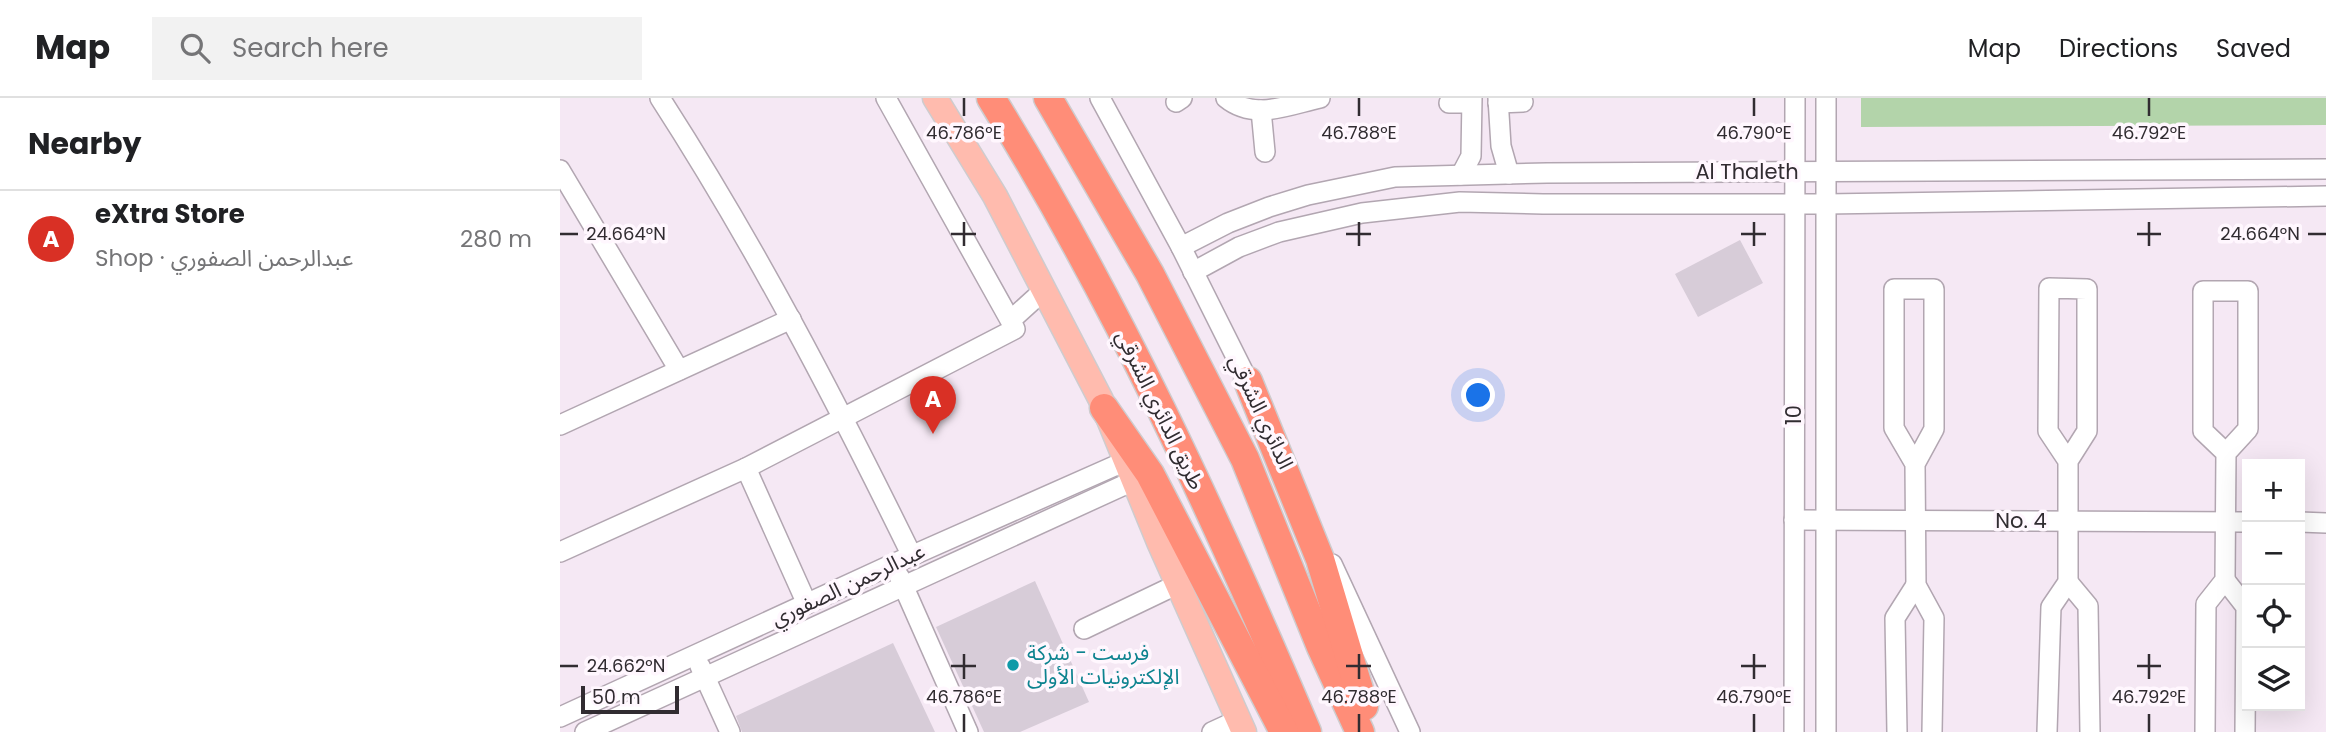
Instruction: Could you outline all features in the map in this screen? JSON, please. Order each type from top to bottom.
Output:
[{"type":"highway","name":"طريق الدائري الشرقي","points":[[991,98],[1104,296],[1245,586],[1307,732]]},
{"type":"highway","points":[[1048,98],[1150,274],[1245,459],[1321,647],[1360,732]]},
{"type":"highway","points":[[1248,381],[1320,559],[1372,732]]},
{"type":"highway","points":[[1104,408],[1284,732]]},
{"type":"main road","points":[[936,98],[995,195],[1104,408]]},
{"type":"main road","points":[[1136,468],[1178,584],[1241,726]]},
{"type":"street","points":[[660,98],[758,257],[844,418],[912,556]]},
{"type":"street","points":[[560,552],[746,468],[1015,329],[886,98]]},
{"type":"street","name":"الدائري الشرقي","points":[[1100,98],[1181,247],[1248,381],[1410,732]]},
{"type":"street","points":[[1226,98],[1240,108],[1261,110],[1320,98]]},
{"type":"street","name":"10","points":[[1794,732],[1795,98]]},
{"type":"street","name":"10","points":[[1826,98],[1826,732]]},
{"type":"street","points":[[1509,174],[1501,146],[1498,100],[1523,102]]},
{"type":"street","points":[[1449,103],[1471,101],[1471,156],[1461,175]]},
{"type":"street","points":[[1261,110],[1265,152]]},
{"type":"street","name":"Al Thaleth","points":[[1181,247],[1228,223],[1308,195],[1395,177],[2326,169]]},
{"type":"street","points":[[560,170],[679,370]]},
{"type":"street","name":"Al Thaleth","points":[[1193,272],[1239,247],[1279,232],[1362,213],[1460,202],[1826,204],[2326,196]]},
{"type":"street","points":[[2047,732],[2051,607],[2068,582],[2068,461],[2087,431],[2087,289],[2049,288],[2048,431],[2068,461]]},
{"type":"street","points":[[1915,464],[1894,428],[1894,289],[1934,289],[1934,429],[1915,464],[1916,585],[1934,618],[1932,732]]},
{"type":"street","points":[[1011,320],[1043,291]]},
{"type":"street","points":[[2204,732],[2206,604],[2225,580],[2226,453],[2248,429],[2248,291],[2203,291],[2203,431],[2226,453]]},
{"type":"street","points":[[560,425],[791,318]]},
{"type":"street","points":[[746,468],[807,604]]},
{"type":"street","name":"عبدالرحمن الصفوري","points":[[560,717],[893,564],[1136,468]]},
{"type":"street","name":"عبدالرحمن الصفوري","points":[[585,732],[904,586],[1136,468]]},
{"type":"street","name":"No. 4","points":[[1794,520],[2242,522]]},
{"type":"street","points":[[2305,523],[2326,523]]},
{"type":"street","points":[[893,564],[968,732]]},
{"type":"street","points":[[2225,580],[2246,607],[2245,732]]},
{"type":"street","points":[[2068,582],[2088,606],[2090,732]]},
{"type":"street","points":[[1084,629],[1178,584]]},
{"type":"street","points":[[1897,732],[1895,618],[1916,585]]},
{"type":"street","points":[[694,654],[730,732]]},
{"type":"street","points":[[1212,732],[1241,726]]},
{"type":"green space","points":[[1861,98],[2326,98],[2326,125],[1861,127]]},
{"type":"building","points":[[1740,240],[1763,283],[1698,317],[1675,274]]},
{"type":"building","name":"فرست - شركة الإلكترونيات الأولى","points":[[1035,581],[1089,702],[1020,732],[984,732],[936,627]]},
{"type":"building","points":[[893,643],[935,732],[742,732],[736,716]]},
{"type":"place","name":"eXtra Store","points":[[933,434]]},
{"type":"place","name":"فرست - شركة الإلكترونيات الأولى","points":[[1013,665]]}]
